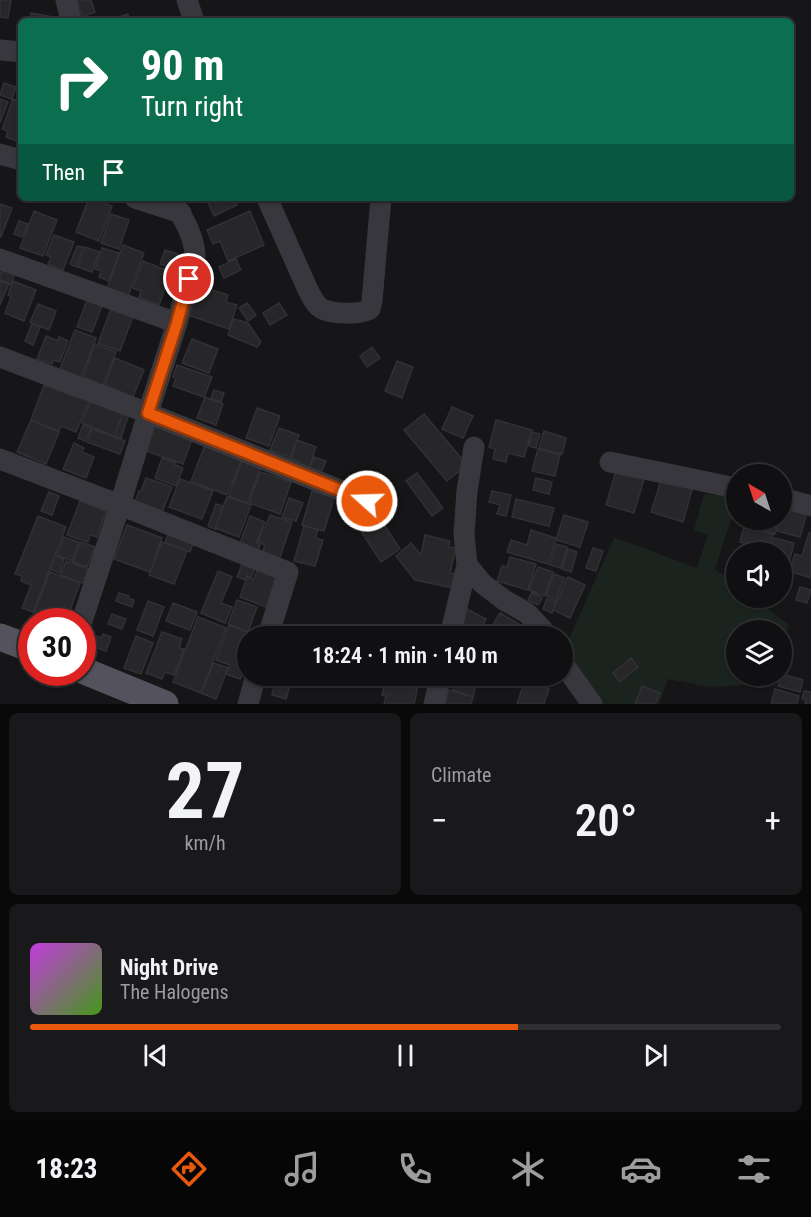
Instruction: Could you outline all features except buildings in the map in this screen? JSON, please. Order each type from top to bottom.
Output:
[{"type":"main road","points":[[0,637],[18,644]]},
{"type":"main road","points":[[96,676],[165,704]]},
{"type":"street","points":[[66,0],[70,18]]},
{"type":"street","points":[[187,0],[193,18]]},
{"type":"street","points":[[0,50],[18,52]]},
{"type":"street","points":[[0,154],[18,159]]},
{"type":"street","points":[[86,608],[177,323],[195,257],[195,246],[176,206],[150,201]]},
{"type":"street","points":[[268,201],[315,303],[321,309],[356,313],[370,309],[372,301],[381,201]]},
{"type":"street","points":[[0,259],[177,323]]},
{"type":"street","points":[[0,357],[148,413],[367,501]]},
{"type":"street","points":[[452,626],[467,565],[464,534],[467,491],[474,447]]},
{"type":"street","points":[[0,459],[288,572],[271,626]]},
{"type":"street","points":[[610,462],[726,486]]},
{"type":"street","points":[[792,501],[811,506]]},
{"type":"street","points":[[467,565],[483,584],[504,600],[527,613],[539,626]]},
{"type":"street","points":[[573,677],[592,704]]},
{"type":"street","points":[[248,704],[253,686]]},
{"type":"street","points":[[434,704],[438,686]]},
{"type":"shaded area","points":[[704,494],[726,495],[728,530],[715,569],[726,577],[726,608],[767,608],[782,620],[726,620],[728,686],[710,687],[668,679],[659,704],[594,704],[573,669],[573,630],[614,538],[608,535],[697,568],[708,534],[694,530]]},
{"type":"route","points":[[189,279],[148,413],[367,501]]}]
